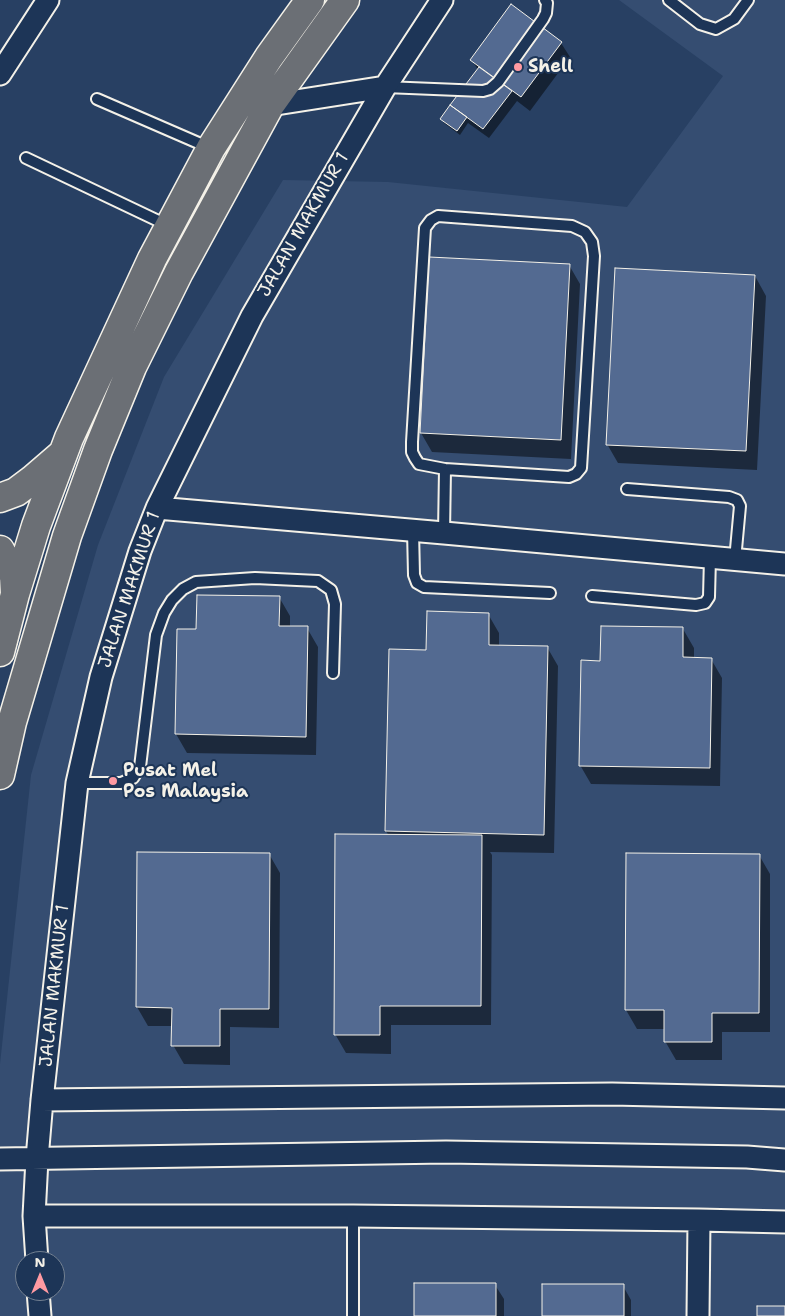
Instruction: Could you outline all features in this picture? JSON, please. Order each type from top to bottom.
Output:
[{"type":"main road","points":[[0,652],[36,526],[68,438],[152,259],[211,148],[268,57],[310,0]]},
{"type":"main road","points":[[0,774],[12,722],[67,536],[132,368],[178,272],[270,105],[345,0]]},
{"type":"main road","points":[[0,498],[16,492],[48,468],[63,453]]},
{"type":"main road","points":[[0,550],[14,576],[16,594]]},
{"type":"street","points":[[0,74],[48,0]]},
{"type":"street","name":"JALAN MAKMUR 1","points":[[36,1251],[34,1216],[42,1100],[77,783],[101,677],[140,551],[156,508],[252,316],[385,87],[442,0]]},
{"type":"street","points":[[270,105],[385,87]]},
{"type":"street","points":[[156,508],[785,564]]},
{"type":"street","points":[[42,1100],[612,1094],[785,1098]]},
{"type":"street","points":[[0,1159],[446,1152],[747,1157],[785,1160]]},
{"type":"street","points":[[34,1216],[353,1216],[785,1222]]},
{"type":"street","points":[[698,1316],[699,1220]]},
{"type":"street","points":[[39,1301],[40,1316]]},
{"type":"lane","points":[[385,87],[483,91],[490,89],[498,82],[543,19],[546,13],[547,3],[545,0]]},
{"type":"lane","points":[[669,0],[700,24],[716,29],[734,19],[748,0]]},
{"type":"lane","points":[[97,99],[211,148]]},
{"type":"lane","points":[[26,158],[170,227]]},
{"type":"lane","points":[[438,216],[572,226],[585,232],[592,242],[594,256],[581,468],[576,474],[569,477],[445,469],[419,464],[412,452],[425,228],[431,220],[438,216]]},
{"type":"lane","points":[[444,533],[445,469]]},
{"type":"lane","points":[[627,489],[729,497],[737,500],[740,506],[735,560]]},
{"type":"lane","points":[[414,530],[414,575],[417,583],[424,588],[550,593]]},
{"type":"lane","points":[[592,596],[696,605],[705,603],[708,597],[710,557]]},
{"type":"lane","points":[[77,783],[121,783],[133,778],[140,767],[156,634],[164,613],[172,600],[183,589],[196,582],[255,578],[318,581],[331,590],[335,604],[332,673]]},
{"type":"lane","points":[[353,1216],[353,1316]]},
{"type":"shaded area","points":[[619,0],[785,0],[785,1316],[0,1316],[0,1064],[31,775],[98,545],[164,377],[283,180],[388,182],[627,207],[723,76]]},
{"type":"building","points":[[511,4],[562,42],[521,97],[470,60]]},
{"type":"building","points":[[479,67],[512,91],[483,129],[450,105]]},
{"type":"building","points":[[450,105],[467,117],[457,131],[440,119]]},
{"type":"building","points":[[429,257],[570,264],[561,440],[420,433]]},
{"type":"building","points":[[615,268],[755,275],[746,451],[606,445]]},
{"type":"building","points":[[197,595],[280,596],[279,626],[308,626],[306,737],[175,734],[177,629],[196,629]]},
{"type":"building","points":[[427,611],[489,613],[489,645],[548,646],[544,835],[385,831],[389,649],[426,650]]},
{"type":"building","points":[[601,626],[683,627],[683,657],[712,658],[710,768],[579,766],[581,660],[600,661]]},
{"type":"building","points":[[335,834],[482,835],[481,1006],[380,1006],[380,1035],[334,1035]]},
{"type":"building","points":[[137,852],[270,853],[269,1009],[220,1009],[220,1046],[171,1046],[172,1008],[136,1007]]},
{"type":"building","points":[[626,853],[760,854],[759,1013],[712,1013],[712,1042],[664,1042],[664,1010],[625,1010]]},
{"type":"building","points":[[414,1283],[496,1283],[496,1316],[414,1316]]},
{"type":"building","points":[[542,1284],[624,1284],[624,1316],[542,1316]]},
{"type":"building","points":[[757,1306],[785,1306],[785,1316],[757,1316]]},
{"type":"place","name":"Shell","points":[[518,67]]},
{"type":"place","name":"Pusat Mel Pos Malaysia","points":[[113,781]]}]
